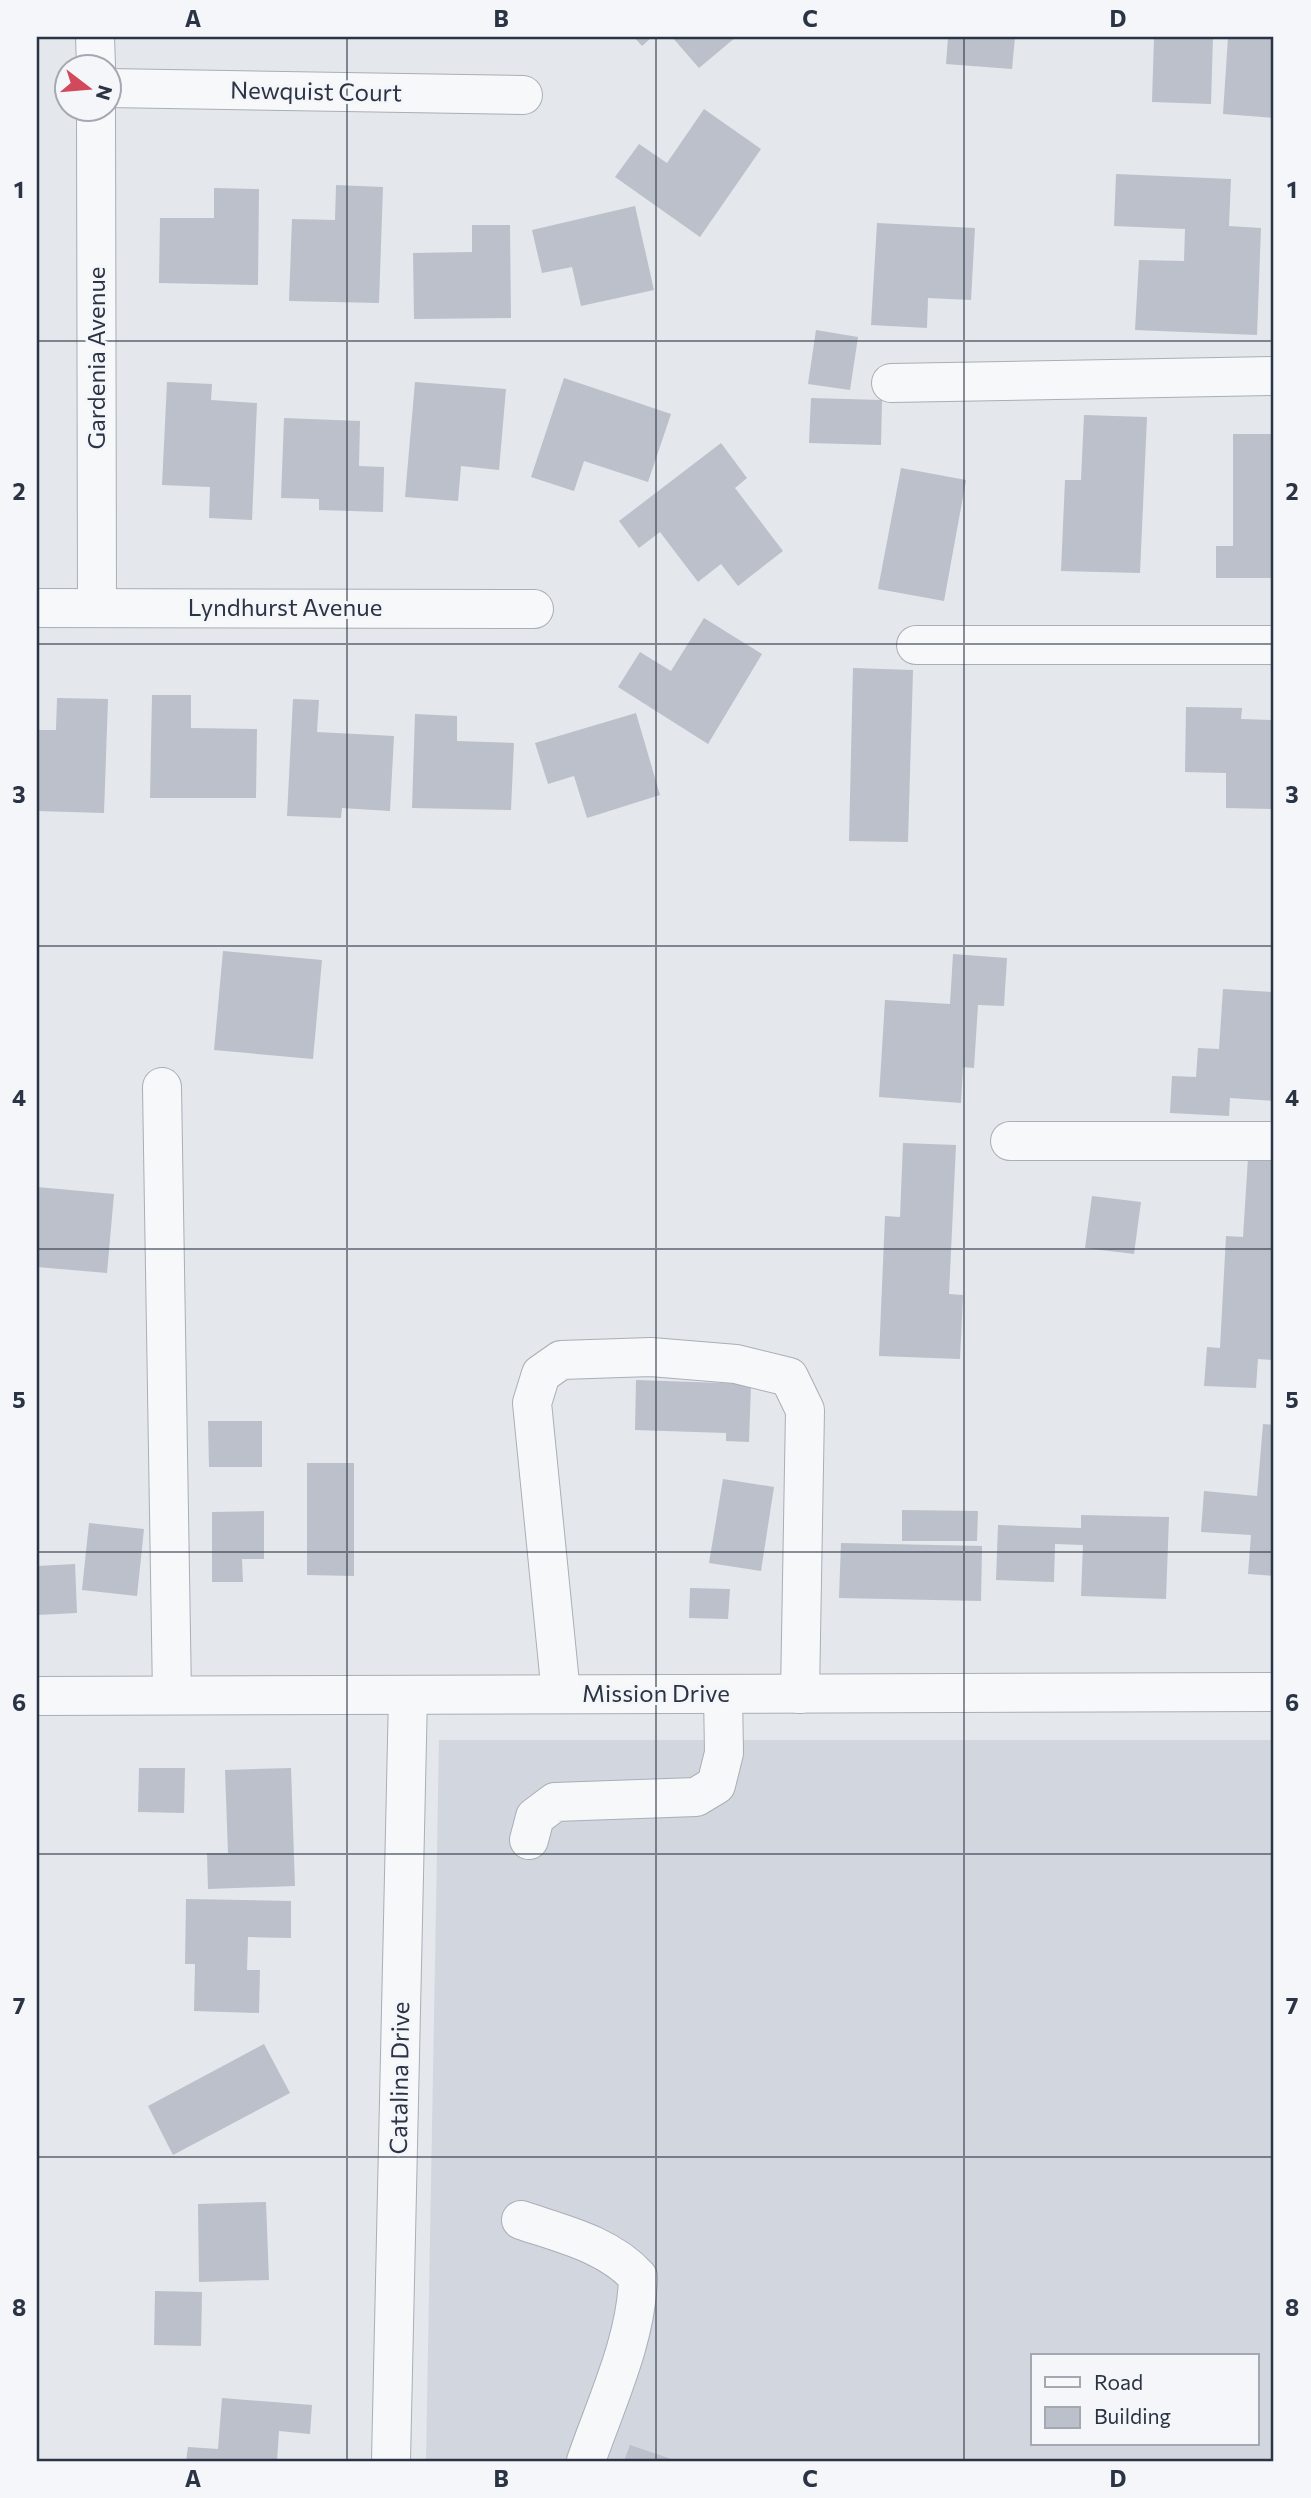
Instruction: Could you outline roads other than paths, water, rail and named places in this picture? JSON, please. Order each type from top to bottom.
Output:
[{"type":"street","name":"Newquist Court","points":[[122,88],[523,95]]},
{"type":"street","name":"Gardenia Avenue","points":[[96,122],[97,607]]},
{"type":"street","points":[[891,383],[1274,376]]},
{"type":"street","name":"Lyndhurst Avenue","points":[[37,608],[534,609]]},
{"type":"street","points":[[916,645],[1274,645]]},
{"type":"street","points":[[162,1087],[172,1695]]},
{"type":"street","points":[[1010,1141],[1274,1141]]},
{"type":"street","points":[[561,1694],[532,1403],[541,1374],[561,1360],[651,1357],[736,1364],[789,1377],[805,1410],[800,1694]]},
{"type":"street","name":"Mission Drive","points":[[37,1696],[1274,1692]]},
{"type":"street","points":[[528,1840],[535,1817],[555,1802],[695,1797],[716,1785],[724,1753],[723,1694]]},
{"type":"street","name":"Catalina Drive","points":[[391,2461],[408,1695]]},
{"type":"street","points":[[521,2220],[600,2248],[622,2259],[638,2277],[637,2300],[623,2351],[586,2461]]}]
